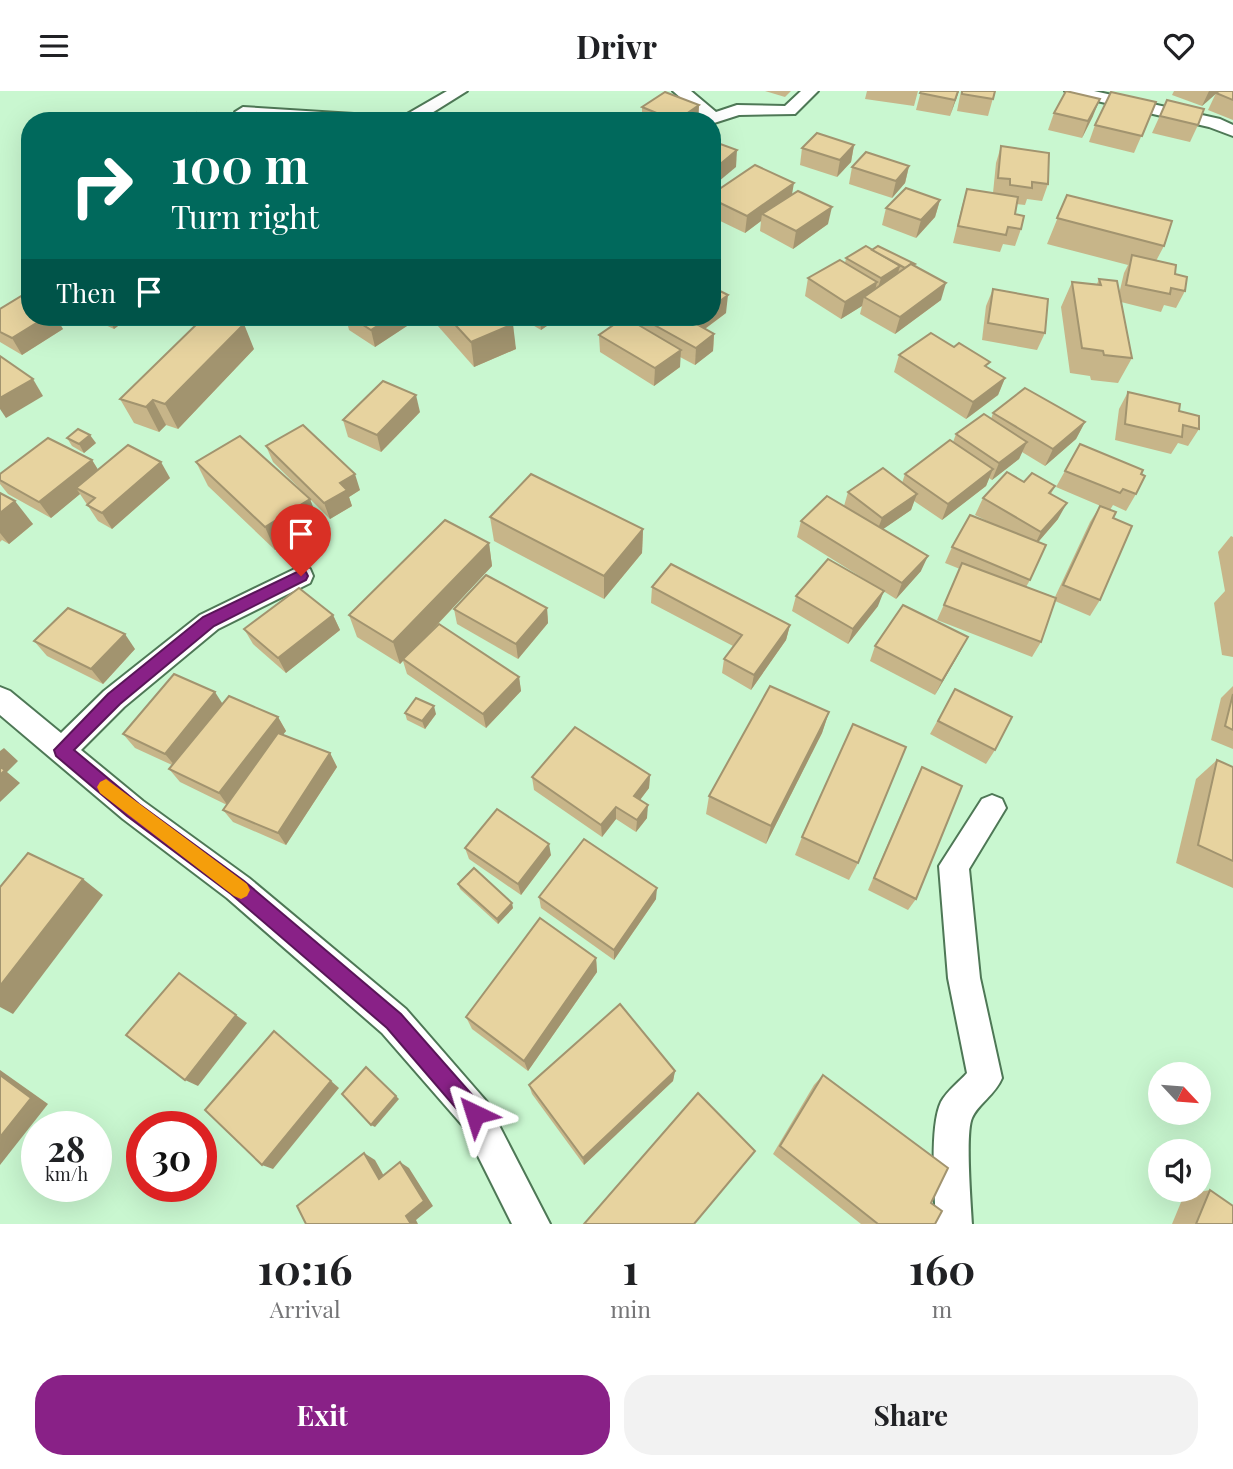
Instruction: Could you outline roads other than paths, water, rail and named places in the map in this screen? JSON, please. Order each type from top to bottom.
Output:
[{"type":"street","points":[[423,112],[459,91]]},
{"type":"street","points":[[681,91],[707,112]]},
{"type":"street","points":[[721,116],[737,110],[789,111],[810,91]]},
{"type":"street","points":[[1073,91],[1214,123],[1233,131]]},
{"type":"street","points":[[62,750],[114,699],[209,621],[301,576]]},
{"type":"street","points":[[0,699],[133,810],[238,888],[394,1021],[475,1114],[532,1224]]},
{"type":"street","points":[[954,1224],[952,1163],[955,1111],[985,1078],[964,978],[954,866],[992,808]]}]
